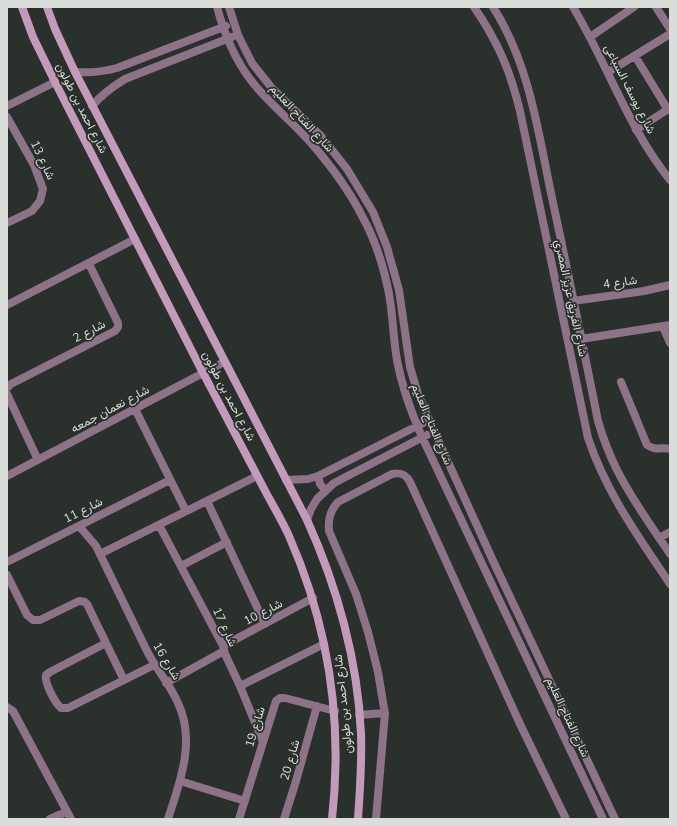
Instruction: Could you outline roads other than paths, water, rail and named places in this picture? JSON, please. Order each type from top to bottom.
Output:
[{"type":"street","name":"شارع احمد بن طولون","points":[[22,7],[33,37],[55,82],[203,373],[289,536],[313,598],[331,679],[335,711],[336,785],[332,819]]},
{"type":"street","name":"شارع احمد بن طولون","points":[[47,7],[55,29],[92,106],[307,520],[320,550],[338,602],[349,646],[359,715],[361,733],[361,777],[358,819]]},
{"type":"street","name":"شارع الفتاح العليم","points":[[217,7],[222,27],[241,66],[258,89],[321,154],[339,176],[363,217],[377,252],[388,293],[398,366],[408,404],[422,437],[603,819]]},
{"type":"street","name":"شارع الفتاح العليم","points":[[229,7],[233,23],[252,63],[271,87],[320,135],[348,169],[373,212],[388,247],[399,290],[410,367],[418,394],[494,563],[615,819]]},
{"type":"street","name":"شارع الفريق عزيز المصري","points":[[474,7],[490,30],[503,56],[513,82],[588,438],[605,482],[670,584]]},
{"type":"street","name":"شارع الفريق عزيز المصري","points":[[493,7],[503,22],[526,77],[598,421],[606,445],[618,471],[635,501],[670,554]]},
{"type":"street","name":"شارع يوسف السباعى","points":[[573,7],[608,72],[636,130],[670,180]]},
{"type":"street","points":[[590,37],[634,7]]},
{"type":"street","points":[[656,7],[670,29]]},
{"type":"street","points":[[75,72],[102,72],[117,68],[233,23]]},
{"type":"street","points":[[608,72],[670,34]]},
{"type":"street","points":[[92,106],[111,88],[125,79],[238,35]]},
{"type":"street","points":[[635,56],[669,109],[636,130]]},
{"type":"street","points":[[7,106],[55,82]]},
{"type":"street","name":"شارع 13","points":[[7,117],[34,166],[43,189],[40,201],[32,211],[7,223]]},
{"type":"street","points":[[535,183],[542,184],[548,180]]},
{"type":"street","points":[[540,208],[547,205],[554,205]]},
{"type":"street","points":[[363,217],[373,212]]},
{"type":"street","points":[[7,305],[135,239]]},
{"type":"street","name":"شارع 2","points":[[7,388],[15,382],[115,331],[118,327],[118,323],[89,264]]},
{"type":"street","name":"شارع 4","points":[[573,301],[644,291],[670,285]]},
{"type":"street","points":[[581,339],[666,326],[670,343]]},
{"type":"street","name":"شارع نعمان جمعه","points":[[7,476],[224,362]]},
{"type":"street","points":[[621,382],[647,444],[653,449],[659,450],[667,448],[670,450]]},
{"type":"street","points":[[7,394],[38,460]]},
{"type":"street","points":[[135,409],[186,511]]},
{"type":"street","points":[[286,480],[302,480],[318,476],[429,420]]},
{"type":"street","points":[[307,520],[317,499],[334,483],[434,431]]},
{"type":"street","points":[[387,441],[396,445],[398,450]]},
{"type":"street","points":[[376,819],[385,713],[378,672],[368,632],[356,594],[329,531],[328,523],[333,508],[338,502],[398,472],[403,473],[410,482],[504,690],[566,819]]},
{"type":"street","points":[[100,554],[257,476]]},
{"type":"street","points":[[318,476],[320,484],[325,490]]},
{"type":"street","name":"شارع 11","points":[[7,562],[170,480]]},
{"type":"street","points":[[207,500],[265,624]]},
{"type":"street","name":"شارع 17","points":[[159,524],[224,649],[263,742]]},
{"type":"street","name":"شارع 16","points":[[79,526],[91,538],[100,554],[154,665],[179,703],[186,726],[187,749],[180,781],[168,819]]},
{"type":"street","points":[[659,538],[670,532]]},
{"type":"street","points":[[181,566],[227,542]]},
{"type":"street","points":[[7,575],[29,618],[40,620],[76,602],[82,601],[87,604],[124,680]]},
{"type":"street","name":"شارع 10","points":[[166,683],[265,624],[313,598]]},
{"type":"street","points":[[106,643],[47,673],[45,678],[46,682],[57,705],[61,708],[66,709],[154,665]]},
{"type":"street","points":[[240,686],[324,644]]},
{"type":"street","name":"شارع 19","points":[[240,819],[275,704],[278,700],[285,698],[335,711]]},
{"type":"street","name":"شارع 20","points":[[284,819],[318,706]]},
{"type":"street","points":[[7,707],[13,711],[68,815],[50,819]]},
{"type":"street","points":[[359,715],[385,713]]},
{"type":"street","points":[[180,781],[245,801]]}]
